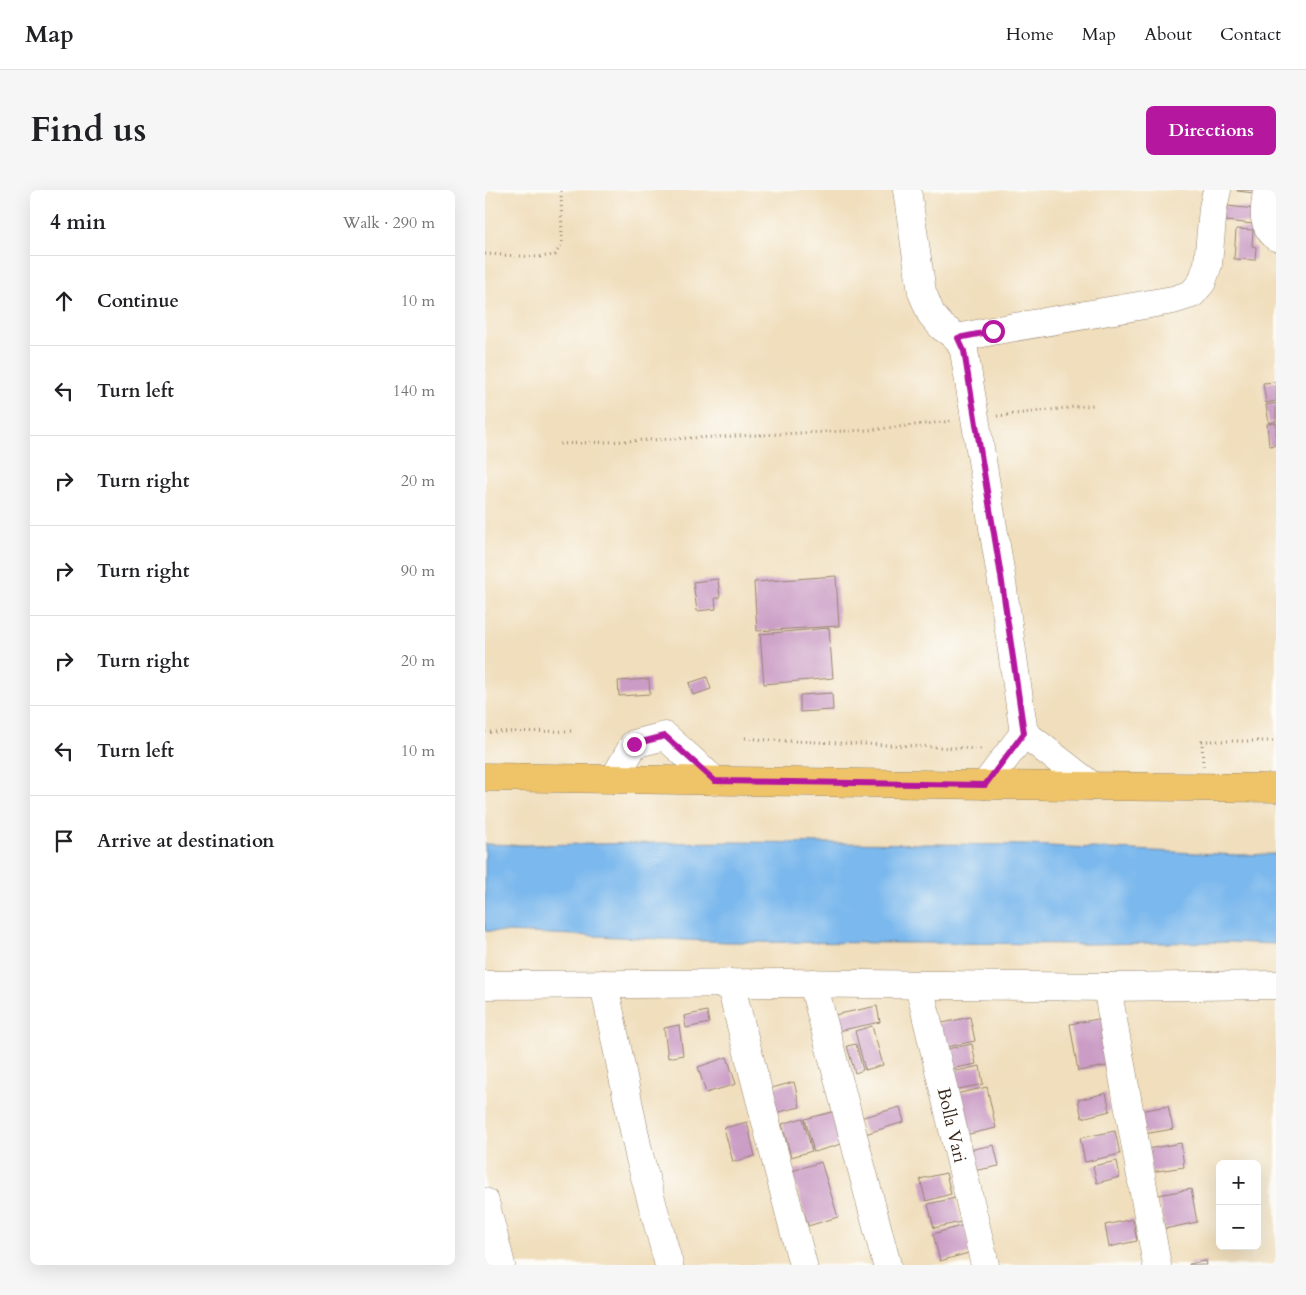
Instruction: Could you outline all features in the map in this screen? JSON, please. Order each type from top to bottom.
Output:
[{"type":"main road","points":[[485,777],[1276,788]]},
{"type":"street","points":[[907,190],[922,292],[931,314],[942,326],[958,338],[964,351],[1001,576],[1017,742],[985,785]]},
{"type":"street","points":[[958,338],[1173,300],[1192,294],[1202,282],[1208,264],[1213,208],[1217,190]]},
{"type":"street","points":[[1267,190],[1265,217],[1268,230],[1276,237]]},
{"type":"street","points":[[614,779],[634,744],[665,736],[715,781]]},
{"type":"street","points":[[1017,742],[1056,760],[1092,786]]},
{"type":"street","points":[[730,983],[803,1265]]},
{"type":"street","points":[[813,983],[887,1265]]},
{"type":"street","points":[[485,985],[813,983],[1107,987],[1276,984]]},
{"type":"street","points":[[604,984],[639,1155],[669,1265]]},
{"type":"street","name":"Bolla Vari","points":[[919,985],[985,1265]]},
{"type":"street","points":[[1107,987],[1157,1265]]},
{"type":"street","points":[[485,1202],[501,1265]]},
{"type":"path","points":[[485,254],[538,258],[555,254],[562,243],[561,190]]},
{"type":"path","points":[[560,444],[868,430],[1093,405]]},
{"type":"path","points":[[485,732],[574,731]]},
{"type":"path","points":[[745,738],[768,740],[1017,742]]},
{"type":"path","points":[[1203,787],[1202,741],[1276,741]]},
{"type":"water","points":[[733,842],[1028,845],[1238,855],[1276,854],[1276,944],[1230,942],[1087,944],[728,942],[485,931],[485,844]]},
{"type":"building","points":[[1237,190],[1255,190],[1254,193]]},
{"type":"building","points":[[1219,205],[1255,209],[1253,224],[1217,220]]},
{"type":"building","points":[[1236,229],[1253,230],[1252,246],[1256,247],[1255,260],[1234,259]]},
{"type":"building","points":[[1276,382],[1276,401],[1266,403],[1263,383]]},
{"type":"building","points":[[1276,403],[1276,421],[1269,423],[1266,405]]},
{"type":"building","points":[[1276,423],[1276,445],[1269,446],[1267,424]]},
{"type":"building","points":[[836,576],[839,626],[757,631],[754,582]]},
{"type":"building","points":[[718,579],[720,598],[715,598],[716,609],[697,611],[693,582]]},
{"type":"building","points":[[829,628],[833,678],[764,684],[760,634]]},
{"type":"building","points":[[707,677],[711,689],[693,695],[689,683]]},
{"type":"building","points":[[649,679],[650,694],[619,696],[618,681]]},
{"type":"building","points":[[832,693],[833,710],[800,712],[800,695]]},
{"type":"building","points":[[877,1006],[880,1022],[833,1032],[830,1016]]},
{"type":"building","points":[[707,1011],[709,1023],[686,1028],[684,1016]]},
{"type":"building","points":[[970,1017],[975,1041],[942,1048],[938,1024]]},
{"type":"building","points":[[1104,1018],[1112,1065],[1078,1071],[1070,1024]]},
{"type":"building","points":[[679,1025],[683,1055],[668,1058],[664,1028]]},
{"type":"building","points":[[872,1026],[883,1065],[865,1070],[855,1031]]},
{"type":"building","points":[[856,1044],[863,1070],[855,1073],[847,1046]]},
{"type":"building","points":[[972,1044],[976,1064],[951,1069],[947,1049]]},
{"type":"building","points":[[727,1057],[736,1084],[706,1093],[698,1067]]},
{"type":"building","points":[[980,1066],[983,1084],[954,1090],[951,1072]]},
{"type":"building","points":[[794,1082],[800,1107],[775,1113],[768,1089]]},
{"type":"building","points":[[987,1087],[996,1128],[965,1135],[956,1094]]},
{"type":"building","points":[[1106,1093],[1110,1111],[1082,1118],[1078,1100]]},
{"type":"building","points":[[1168,1106],[1173,1129],[1144,1134],[1140,1111]]},
{"type":"building","points":[[900,1107],[904,1122],[865,1134],[860,1118]]},
{"type":"building","points":[[836,1111],[845,1143],[814,1152],[805,1119]]},
{"type":"building","points":[[803,1118],[812,1151],[791,1157],[782,1124]]},
{"type":"building","points":[[747,1122],[755,1156],[733,1162],[724,1128]]},
{"type":"building","points":[[1115,1131],[1120,1154],[1085,1162],[1080,1138]]},
{"type":"building","points":[[1181,1143],[1184,1167],[1151,1172],[1147,1149]]},
{"type":"building","points":[[994,1145],[999,1166],[973,1171],[969,1150]]},
{"type":"building","points":[[1117,1161],[1120,1177],[1097,1183],[1093,1166]]},
{"type":"building","points":[[821,1162],[838,1217],[808,1226],[792,1171]]},
{"type":"building","points":[[946,1173],[951,1194],[926,1201],[920,1179]]},
{"type":"building","points":[[1191,1189],[1197,1222],[1165,1229],[1158,1195]]},
{"type":"building","points":[[955,1198],[961,1222],[934,1228],[928,1204]]},
{"type":"building","points":[[1133,1219],[1137,1241],[1109,1247],[1105,1225]]},
{"type":"building","points":[[964,1225],[972,1252],[940,1261],[933,1234]]},
{"type":"building","points":[[1206,1261],[1207,1265],[1189,1265],[1189,1264]]},
{"type":"route","points":[[634,744],[665,736],[715,781],[985,785],[1024,733],[1001,576],[964,351],[958,338],[993,331]]}]
